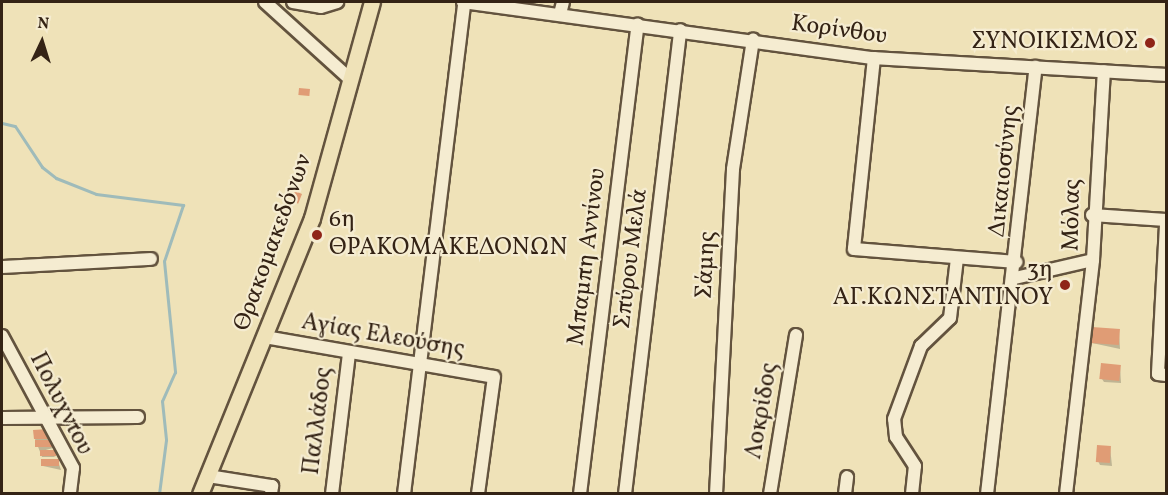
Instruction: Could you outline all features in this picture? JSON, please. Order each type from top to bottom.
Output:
[{"type":"main road","name":"Θρακομακεδόνων","points":[[200,494],[312,218],[372,2]]},
{"type":"street","points":[[265,2],[350,79]]},
{"type":"street","points":[[293,2],[321,7],[337,2]]},
{"type":"street","points":[[404,494],[468,2]]},
{"type":"street","name":"Κορίνθου","points":[[468,2],[874,58],[1104,71]]},
{"type":"street","points":[[561,14],[563,2]]},
{"type":"street","name":"Μπαμπη Αννίνου","points":[[580,494],[638,25]]},
{"type":"street","name":"Σπύρου Μελά","points":[[625,494],[680,30]]},
{"type":"street","name":"Σάμης","points":[[716,494],[733,169],[753,40]]},
{"type":"street","points":[[874,58],[853,247],[1016,262]]},
{"type":"street","name":"Δικαιοσύνης","points":[[987,494],[1015,278],[1036,68]]},
{"type":"street","points":[[1104,71],[1167,75]]},
{"type":"street","name":"Μόλας","points":[[1066,494],[1093,261],[1092,214],[1104,71]]},
{"type":"street","points":[[1092,214],[1167,223],[1158,374],[1167,375]]},
{"type":"street","points":[[912,494],[915,466],[896,437],[894,419],[921,346],[950,318],[957,258]]},
{"type":"street","points":[[2,267],[151,259]]},
{"type":"street","points":[[1015,278],[1093,261]]},
{"type":"street","name":"Λοκρίδος","points":[[770,494],[796,335]]},
{"type":"street","name":"Πολυχντου","points":[[2,336],[73,468],[70,494]]},
{"type":"street","name":"Αγίας Ελεούσης","points":[[265,337],[420,368],[494,377],[478,494]]},
{"type":"street","name":"Παλλάδος","points":[[332,494],[349,354]]},
{"type":"street","points":[[2,418],[138,417]]},
{"type":"street","points":[[208,476],[271,490]]},
{"type":"street","points":[[845,494],[847,477]]},
{"type":"building","points":[[299,88],[310,89],[309,96],[298,95]]},
{"type":"building","points":[[295,191],[302,194],[298,204],[293,198]]},
{"type":"building","points":[[1092,327],[1120,329],[1119,345],[1091,343]]},
{"type":"building","points":[[1101,363],[1121,365],[1119,381],[1099,379]]},
{"type":"building","points":[[48,429],[49,439],[34,439],[33,430]]},
{"type":"building","points":[[35,440],[53,440],[53,447],[35,447]]},
{"type":"building","points":[[1097,445],[1111,446],[1110,463],[1096,462]]},
{"type":"building","points":[[40,450],[56,450],[56,456],[40,456]]},
{"type":"building","points":[[41,459],[59,459],[59,466],[41,466]]},
{"type":"waterway","points":[[2,123],[15,126],[42,167],[56,178],[96,194],[183,205],[164,261],[175,372],[162,401],[166,440],[159,494]]},
{"type":"place","name":"ΣΥΝΟΙΚΙΣΜΟΣ","points":[[1150,43]]},
{"type":"place","name":"6η ΘΡΑΚΟΜΑΚΕΔΟΝΩΝ","points":[[317,235]]},
{"type":"place","name":"3η ΑΓ.ΚΩΝΣΤΑΝΤΙΝΟΥ","points":[[1065,285]]}]
